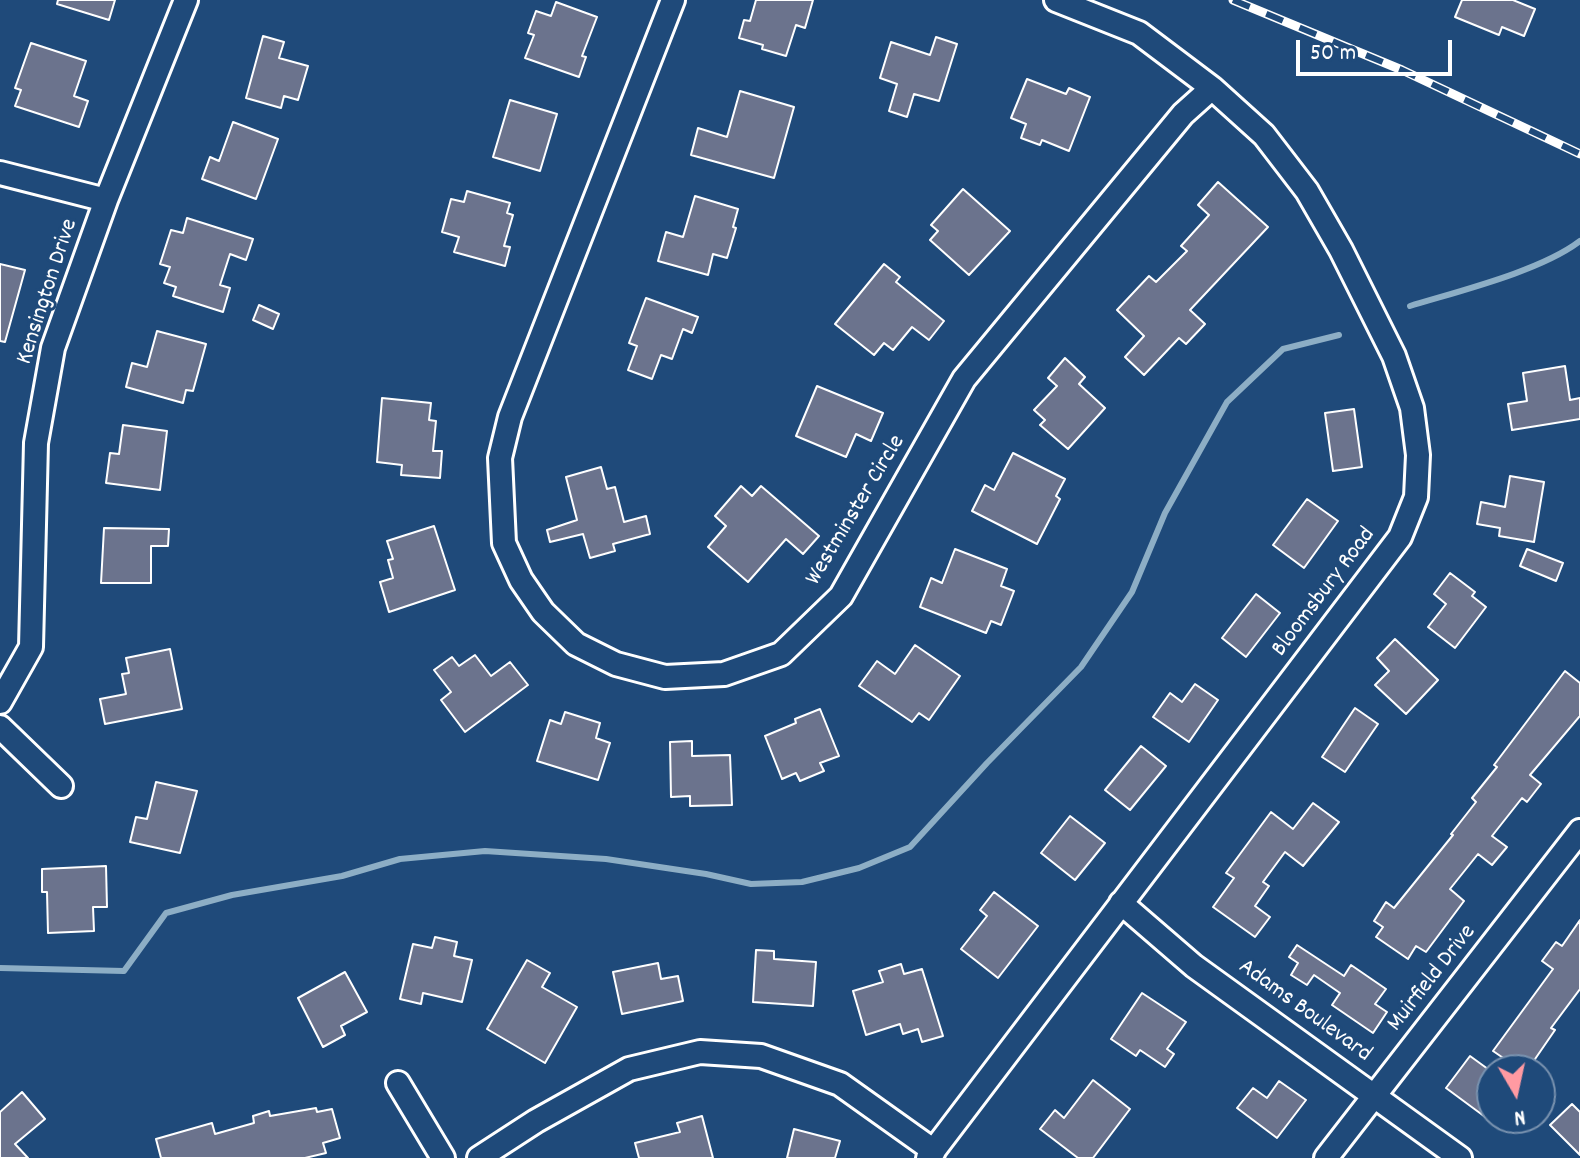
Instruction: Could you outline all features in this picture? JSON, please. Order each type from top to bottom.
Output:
[{"type":"street","name":"Kensington Drive","points":[[0,702],[31,647],[36,443],[53,348],[106,200],[186,0]]},
{"type":"street","name":"Westminster Circle","points":[[673,0],[510,417],[500,458],[504,543],[521,580],[543,612],[576,644],[616,664],[665,677],[724,674],[781,654],[841,596],[964,379],[1183,114],[1212,88]]},
{"type":"street","name":"Bloomsbury Road","points":[[931,1154],[1400,537],[1416,497],[1418,455],[1412,408],[1394,356],[1341,250],[1307,191],[1264,135],[1212,88],[1139,33],[1056,0]]},
{"type":"street","points":[[0,173],[106,200]]},
{"type":"street","points":[[0,727],[61,786]]},
{"type":"street","name":"Muirfield Drive","points":[[1326,1158],[1580,831]]},
{"type":"street","name":"Adams Boulevard","points":[[1121,903],[1194,966],[1460,1158]]},
{"type":"street","points":[[479,1158],[536,1121],[629,1069],[700,1052],[761,1056],[840,1084],[931,1154]]},
{"type":"street","points":[[398,1083],[443,1158]]},
{"type":"building","points":[[58,0],[115,0],[109,20],[57,4]]},
{"type":"building","points":[[756,0],[813,0],[805,28],[796,25],[786,56],[739,38],[744,20],[750,21]]},
{"type":"building","points":[[1462,0],[1513,0],[1535,9],[1524,36],[1502,27],[1499,35],[1455,17]]},
{"type":"building","points":[[556,2],[597,17],[582,56],[586,57],[579,77],[525,58],[534,35],[528,33],[536,11],[551,16]]},
{"type":"building","points":[[263,36],[284,42],[279,58],[308,66],[298,100],[284,96],[281,108],[246,98]]},
{"type":"building","points":[[936,37],[957,44],[939,101],[914,94],[907,117],[889,111],[897,84],[880,78],[891,42],[930,55]]},
{"type":"building","points":[[31,43],[86,61],[74,96],[88,101],[79,127],[15,106],[21,90],[15,88]]},
{"type":"building","points":[[1027,79],[1066,94],[1069,88],[1090,97],[1069,151],[1042,140],[1040,145],[1021,138],[1026,124],[1011,118]]},
{"type":"building","points":[[740,91],[794,107],[774,178],[691,155],[698,128],[727,137]]},
{"type":"building","points":[[510,100],[557,114],[540,171],[493,157]]},
{"type":"building","points":[[233,122],[278,139],[256,199],[202,179],[210,157],[219,161]]},
{"type":"building","points":[[1218,182],[1268,227],[1190,310],[1205,324],[1186,344],[1179,338],[1144,375],[1125,357],[1144,336],[1117,310],[1149,276],[1156,282],[1187,251],[1181,246],[1209,215],[1198,205]]},
{"type":"building","points":[[963,189],[1010,231],[969,275],[930,240],[938,231],[931,225]]},
{"type":"building","points":[[467,191],[510,203],[507,213],[513,215],[504,246],[510,247],[505,266],[454,252],[459,237],[442,232],[451,199],[464,202]]},
{"type":"building","points":[[695,196],[738,209],[727,258],[713,254],[708,275],[658,261],[666,232],[683,237]]},
{"type":"building","points":[[187,218],[253,239],[246,260],[230,254],[220,285],[230,288],[223,312],[173,296],[176,287],[164,283],[170,267],[160,264],[171,230],[183,233]]},
{"type":"building","points":[[0,264],[25,270],[5,342],[0,341]]},
{"type":"building","points":[[884,264],[900,277],[896,282],[944,321],[929,340],[912,327],[893,350],[884,343],[874,355],[835,324]]},
{"type":"building","points":[[646,298],[698,317],[692,333],[683,329],[672,359],[661,355],[652,379],[628,370],[637,346],[629,343]]},
{"type":"building","points":[[259,305],[279,314],[273,329],[253,320]]},
{"type":"building","points":[[157,331],[206,344],[193,391],[186,390],[183,403],[126,387],[132,363],[147,367]]},
{"type":"building","points":[[1065,358],[1085,377],[1079,384],[1105,408],[1068,449],[1040,425],[1045,420],[1034,410],[1057,386],[1048,378]]},
{"type":"building","points":[[1565,366],[1570,400],[1580,398],[1580,419],[1512,430],[1508,404],[1527,401],[1523,373]]},
{"type":"building","points":[[817,386],[883,413],[871,441],[856,434],[846,457],[796,436]]},
{"type":"building","points":[[382,398],[431,403],[429,420],[436,421],[433,451],[442,451],[440,478],[401,475],[402,465],[377,462]]},
{"type":"building","points":[[1354,409],[1362,467],[1333,471],[1325,413]]},
{"type":"building","points":[[123,425],[167,431],[160,490],[106,483],[110,453],[119,454]]},
{"type":"building","points":[[1013,453],[1065,479],[1056,496],[1060,499],[1037,544],[972,511],[985,485],[994,490]]},
{"type":"building","points":[[601,467],[607,489],[615,487],[624,522],[646,516],[650,534],[613,544],[615,551],[590,558],[583,534],[550,542],[547,530],[577,520],[566,477]]},
{"type":"building","points":[[1510,476],[1544,482],[1534,542],[1499,536],[1500,528],[1477,524],[1481,502],[1505,507]]},
{"type":"building","points":[[741,486],[752,496],[761,486],[819,536],[803,554],[786,539],[748,582],[708,547],[726,526],[715,516]]},
{"type":"building","points":[[1307,499],[1338,521],[1304,568],[1273,545]]},
{"type":"building","points":[[434,526],[455,590],[389,612],[380,582],[393,578],[388,560],[393,559],[387,541]]},
{"type":"building","points":[[104,528],[169,529],[168,546],[151,546],[151,583],[101,583]]},
{"type":"building","points":[[955,549],[1007,569],[1001,586],[1014,591],[1001,625],[991,621],[986,633],[920,607],[931,578],[942,583]]},
{"type":"building","points":[[1527,549],[1563,563],[1556,581],[1520,566]]},
{"type":"building","points":[[1450,573],[1475,592],[1472,596],[1486,607],[1455,648],[1428,627],[1446,604],[1434,594]]},
{"type":"building","points":[[1256,594],[1280,613],[1246,657],[1222,638]]},
{"type":"building","points":[[1395,639],[1438,680],[1406,714],[1375,685],[1389,671],[1377,658]]},
{"type":"building","points":[[915,645],[960,676],[929,720],[919,713],[912,722],[859,686],[877,661],[895,674]]},
{"type":"building","points":[[170,649],[182,709],[105,724],[100,699],[126,694],[122,674],[129,673],[126,658]]},
{"type":"building","points":[[475,655],[491,676],[510,662],[528,685],[465,732],[441,700],[451,692],[434,670],[452,657],[459,666]]},
{"type":"building","points":[[1565,671],[1580,683],[1580,716],[1530,775],[1541,784],[1527,802],[1522,798],[1492,836],[1507,847],[1492,865],[1478,854],[1450,889],[1464,901],[1426,952],[1416,946],[1408,959],[1376,937],[1383,927],[1374,921],[1386,902],[1394,908],[1453,835],[1476,802],[1472,798],[1497,767],[1494,765]]},
{"type":"building","points":[[1195,684],[1218,700],[1189,742],[1153,717],[1170,693],[1182,702]]},
{"type":"building","points":[[1355,708],[1378,724],[1345,772],[1322,757]]},
{"type":"building","points":[[820,709],[839,756],[820,763],[824,771],[800,781],[796,773],[782,779],[765,736]]},
{"type":"building","points":[[565,712],[600,723],[596,738],[610,743],[598,780],[537,761],[550,720],[561,724]]},
{"type":"building","points":[[692,741],[692,756],[730,755],[732,805],[690,806],[690,796],[671,797],[670,742]]},
{"type":"building","points":[[1141,746],[1166,766],[1130,810],[1105,790]]},
{"type":"building","points":[[156,782],[197,791],[180,853],[130,842],[136,817],[147,819]]},
{"type":"building","points":[[1313,803],[1339,822],[1303,866],[1285,852],[1263,882],[1269,886],[1255,906],[1270,917],[1255,937],[1213,907],[1234,878],[1226,873],[1271,812],[1293,829]]},
{"type":"building","points":[[1070,816],[1105,843],[1075,880],[1041,853]]},
{"type":"building","points":[[106,866],[107,907],[93,907],[94,931],[48,933],[47,892],[42,892],[42,869]]},
{"type":"building","points":[[994,892],[1038,926],[998,978],[961,949],[987,916],[980,910]]},
{"type":"building","points":[[1580,920],[1580,989],[1551,1028],[1555,1030],[1538,1054],[1497,1054],[1493,1051],[1553,969],[1542,961],[1556,942],[1562,946]]},
{"type":"building","points":[[435,937],[457,942],[454,956],[472,960],[462,1002],[423,993],[421,1004],[400,999],[413,944],[432,948]]},
{"type":"building","points":[[1297,945],[1344,976],[1351,965],[1386,989],[1375,1004],[1387,1012],[1373,1033],[1332,1005],[1340,993],[1314,975],[1307,985],[1291,975],[1298,963],[1289,957]]},
{"type":"building","points":[[756,950],[774,951],[774,959],[816,962],[813,1006],[753,1002]]},
{"type":"building","points":[[527,960],[550,973],[542,987],[577,1007],[545,1063],[487,1029]]},
{"type":"building","points":[[658,963],[661,979],[678,976],[683,1001],[622,1014],[613,972]]},
{"type":"building","points":[[901,964],[904,974],[922,969],[943,1036],[922,1042],[918,1029],[903,1034],[900,1024],[866,1035],[853,991],[883,982],[879,971]]},
{"type":"building","points":[[345,972],[367,1012],[341,1026],[345,1035],[323,1047],[298,998]]},
{"type":"building","points":[[1142,993],[1186,1022],[1167,1049],[1174,1054],[1165,1067],[1140,1050],[1136,1056],[1111,1039]]},
{"type":"building","points":[[1470,1056],[1476,1060],[1476,1110],[1446,1088]]},
{"type":"building","points":[[1093,1080],[1130,1109],[1093,1158],[1078,1158],[1040,1129],[1055,1110],[1064,1118]]},
{"type":"building","points":[[1279,1081],[1306,1100],[1277,1138],[1237,1108],[1253,1088],[1267,1098]]},
{"type":"building","points":[[22,1092],[45,1119],[15,1144],[28,1158],[0,1158],[0,1112]]},
{"type":"building","points":[[1572,1104],[1580,1112],[1580,1155],[1556,1131],[1556,1119]]},
{"type":"building","points":[[316,1108],[317,1112],[332,1109],[340,1138],[323,1143],[326,1153],[305,1158],[161,1158],[156,1139],[212,1123],[215,1134],[254,1123],[253,1116],[269,1111],[270,1116]]},
{"type":"building","points":[[702,1116],[713,1158],[639,1158],[635,1143],[680,1132],[677,1123]]},
{"type":"building","points":[[794,1129],[840,1141],[835,1158],[787,1158]]},
{"type":"waterway","points":[[1410,306],[1522,271],[1564,252],[1580,241]]},
{"type":"waterway","points":[[0,968],[124,971],[166,913],[232,895],[342,876],[400,859],[485,851],[606,859],[751,884],[802,882],[859,868],[910,847],[1081,667],[1132,592],[1165,513],[1227,402],[1283,349],[1339,335]]},
{"type":"railway","points":[[1233,0],[1402,70],[1580,154]]}]
